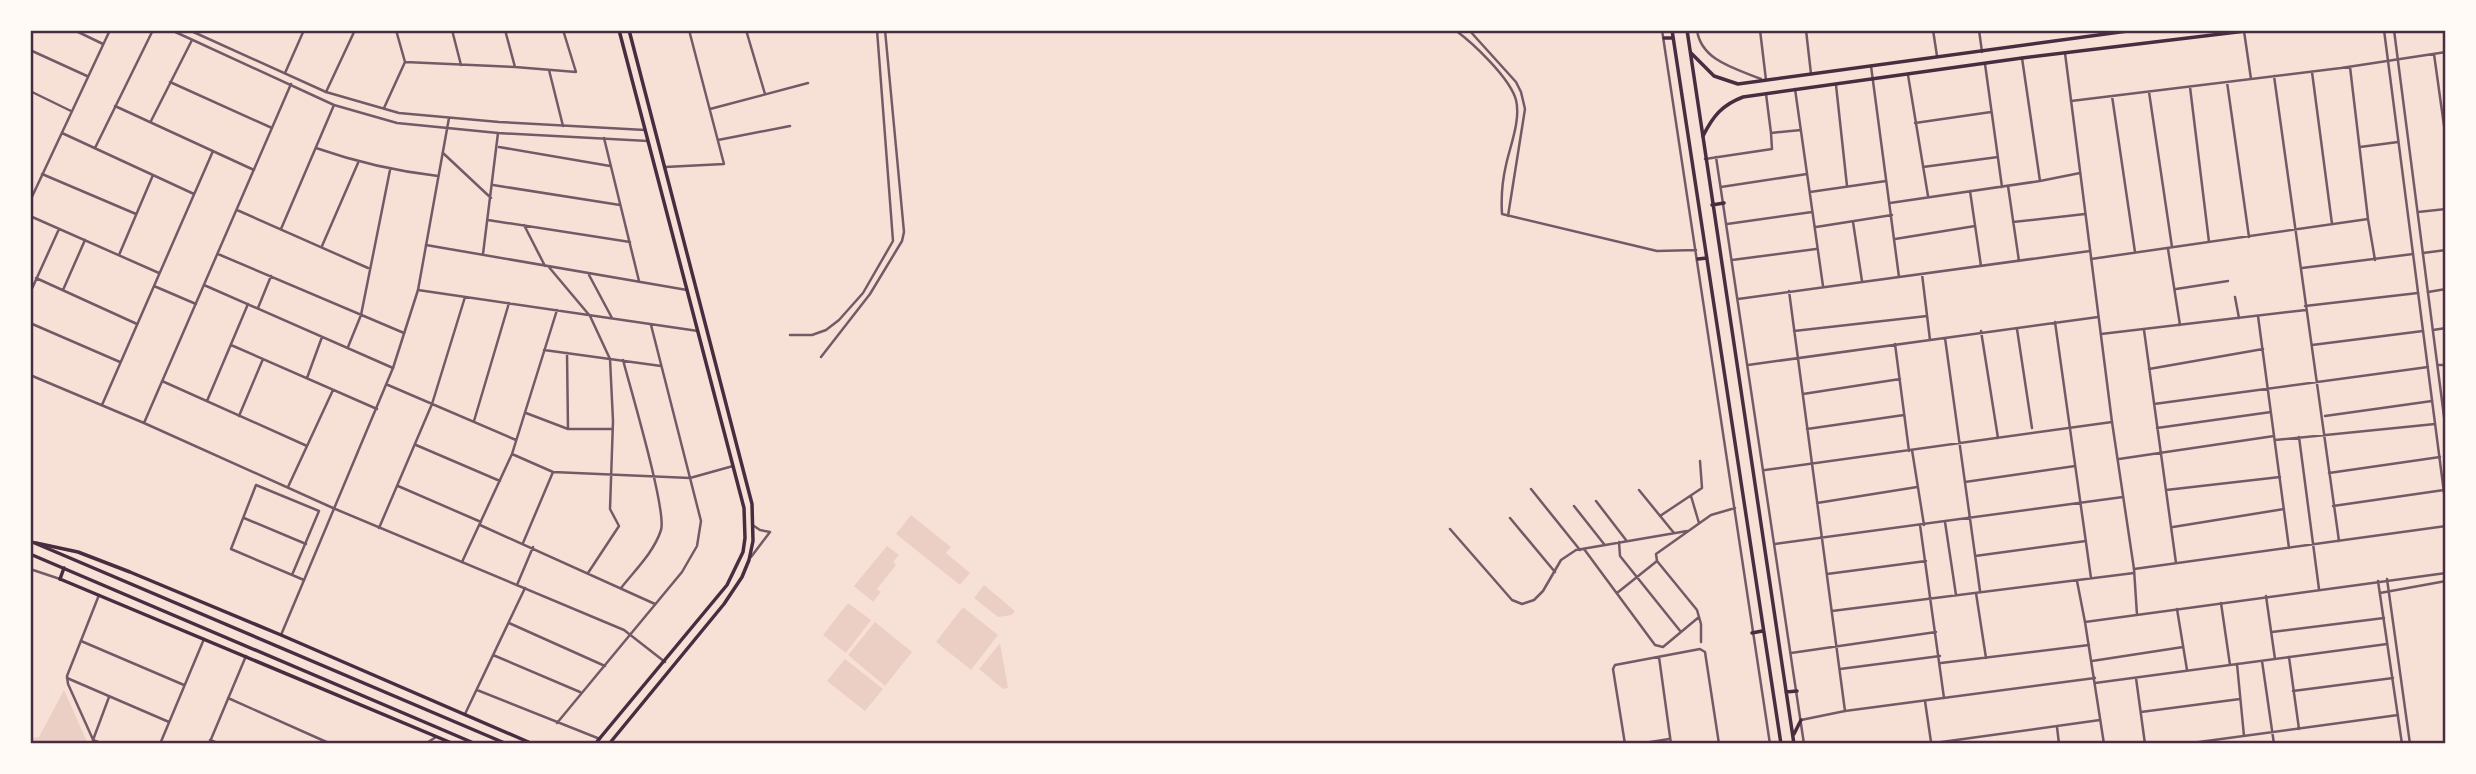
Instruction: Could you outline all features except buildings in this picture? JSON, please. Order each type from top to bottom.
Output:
[{"type":"main road","points":[[595,744],[722,593],[737,569],[745,538],[744,508],[619,30]]},
{"type":"main road","points":[[611,744],[724,604],[749,560],[754,526],[752,504],[715,355],[629,30]]},
{"type":"main road","points":[[1672,30],[1781,744]]},
{"type":"main road","points":[[1697,30],[1687,30],[1794,744]]},
{"type":"main road","points":[[1691,53],[1708,72],[1721,80],[1738,84],[1982,52],[2097,33],[2135,30]]},
{"type":"main road","points":[[1703,136],[1712,119],[1723,107],[1743,97],[2209,33],[2254,30]]},
{"type":"main road","points":[[1664,38],[1673,38]]},
{"type":"main road","points":[[1712,205],[1724,203]]},
{"type":"main road","points":[[1698,259],[1707,258]]},
{"type":"main road","points":[[705,358],[715,355]]},
{"type":"main road","points":[[31,541],[78,552],[281,635],[533,744]]},
{"type":"main road","points":[[31,541],[507,744]]},
{"type":"main road","points":[[30,554],[476,744]]},
{"type":"main road","points":[[64,568],[60,579],[454,744]]},
{"type":"main road","points":[[1752,633],[1762,631]]},
{"type":"main road","points":[[1786,692],[1797,691]]},
{"type":"main road","points":[[1793,736],[1801,720]]},
{"type":"street","points":[[74,30],[103,44]]},
{"type":"street","points":[[30,201],[110,30]]},
{"type":"street","points":[[94,148],[153,30]]},
{"type":"street","points":[[171,30],[334,104],[397,123],[498,133],[648,141]]},
{"type":"street","points":[[182,35],[186,30],[201,35],[326,92],[399,113],[645,130]]},
{"type":"street","points":[[201,35],[205,30]]},
{"type":"street","points":[[285,73],[304,30]]},
{"type":"street","points":[[326,92],[355,30]]},
{"type":"street","points":[[384,108],[405,62],[396,30]]},
{"type":"street","points":[[452,30],[461,65]]},
{"type":"street","points":[[505,30],[515,67]]},
{"type":"street","points":[[405,62],[576,72],[563,30]]},
{"type":"street","points":[[665,167],[724,164],[689,30]]},
{"type":"street","points":[[746,30],[765,94]]},
{"type":"street","points":[[790,335],[820,333],[846,314],[863,293],[893,241],[877,30]]},
{"type":"street","points":[[821,357],[870,294],[902,241],[904,232],[885,30]]},
{"type":"street","points":[[1257,30],[1287,30]]},
{"type":"street","points":[[1455,30],[1501,76],[1516,102],[1503,185],[1502,214],[1657,251],[1696,250]]},
{"type":"street","points":[[1469,30],[1516,82],[1524,99],[1508,216]]},
{"type":"street","points":[[1662,30],[1770,744]]},
{"type":"street","points":[[1697,30],[1701,45],[1725,65],[1765,80],[1760,30]]},
{"type":"street","points":[[1806,30],[1811,75]]},
{"type":"street","points":[[1933,30],[1937,56]]},
{"type":"street","points":[[1979,30],[1982,52]]},
{"type":"street","points":[[2385,30],[2446,508]]},
{"type":"street","points":[[2394,30],[2444,395],[2446,432]]},
{"type":"street","points":[[2245,31],[2251,79]]},
{"type":"street","points":[[150,122],[192,40]]},
{"type":"street","points":[[30,50],[88,77]]},
{"type":"street","points":[[2071,101],[2312,72],[2446,52]]},
{"type":"street","points":[[2065,53],[2112,422],[2134,571],[2137,615]]},
{"type":"street","points":[[2434,54],[2446,140]]},
{"type":"street","points":[[2022,58],[2040,181]]},
{"type":"street","points":[[1985,64],[2002,187]]},
{"type":"street","points":[[1871,66],[1899,276]]},
{"type":"street","points":[[2350,67],[2375,260]]},
{"type":"street","points":[[549,70],[563,126]]},
{"type":"street","points":[[2312,72],[2332,225]]},
{"type":"street","points":[[1908,75],[1927,196]]},
{"type":"street","points":[[2274,76],[2339,541]]},
{"type":"street","points":[[170,82],[272,128]]},
{"type":"street","points":[[2227,82],[2249,237]]},
{"type":"street","points":[[710,109],[808,83]]},
{"type":"street","points":[[144,423],[291,84]]},
{"type":"street","points":[[1836,84],[1847,186]]},
{"type":"street","points":[[2190,87],[2210,242]]},
{"type":"street","points":[[1795,89],[1823,286]]},
{"type":"street","points":[[30,91],[72,111]]},
{"type":"street","points":[[2149,92],[2180,325]]},
{"type":"street","points":[[1705,159],[1772,149],[1766,93]]},
{"type":"street","points":[[2112,96],[2135,252]]},
{"type":"street","points":[[281,229],[334,104]]},
{"type":"street","points":[[115,106],[254,170]]},
{"type":"street","points":[[1915,123],[1991,112]]},
{"type":"street","points":[[281,635],[388,385],[418,290],[449,118]]},
{"type":"street","points":[[718,140],[790,126]]},
{"type":"street","points":[[1771,133],[1801,130]]},
{"type":"street","points":[[62,133],[194,194]]},
{"type":"street","points":[[483,255],[498,133]]},
{"type":"street","points":[[604,138],[639,281]]},
{"type":"street","points":[[2359,147],[2398,142]]},
{"type":"street","points":[[498,147],[610,166]]},
{"type":"street","points":[[316,148],[358,163],[439,176]]},
{"type":"street","points":[[102,405],[213,151]]},
{"type":"street","points":[[443,153],[491,198]]},
{"type":"street","points":[[1716,157],[1804,744]]},
{"type":"street","points":[[1923,167],[1997,157]]},
{"type":"street","points":[[321,247],[358,163]]},
{"type":"street","points":[[348,348],[360,315],[390,170]]},
{"type":"street","points":[[1890,202],[2080,173]]},
{"type":"street","points":[[42,174],[136,214]]},
{"type":"street","points":[[118,255],[153,174]]},
{"type":"street","points":[[1721,187],[1807,174]]},
{"type":"street","points":[[1810,192],[1887,181]]},
{"type":"street","points":[[493,185],[620,205]]},
{"type":"street","points":[[2008,186],[2019,261]]},
{"type":"street","points":[[1970,191],[1981,266]]},
{"type":"street","points":[[237,209],[370,268]]},
{"type":"street","points":[[2418,212],[2446,209]]},
{"type":"street","points":[[1727,224],[1812,212]]},
{"type":"street","points":[[2013,222],[2085,214]]},
{"type":"street","points":[[1816,227],[1892,215]]},
{"type":"street","points":[[30,216],[159,273]]},
{"type":"street","points":[[2091,259],[2368,219]]},
{"type":"street","points":[[488,220],[630,242]]},
{"type":"street","points":[[1853,222],[1862,281]]},
{"type":"street","points":[[524,225],[546,266],[590,316],[610,359],[610,509],[619,526],[588,573]]},
{"type":"street","points":[[1895,239],[1975,226]]},
{"type":"street","points":[[30,293],[59,229]]},
{"type":"street","points":[[63,290],[85,240]]},
{"type":"street","points":[[426,245],[687,290]]},
{"type":"street","points":[[1732,260],[1817,249]]},
{"type":"street","points":[[2423,253],[2446,250]]},
{"type":"street","points":[[1738,299],[2090,251]]},
{"type":"street","points":[[218,254],[404,333]]},
{"type":"street","points":[[2300,268],[2413,254]]},
{"type":"street","points":[[588,273],[612,318]]},
{"type":"street","points":[[1922,274],[1930,340]]},
{"type":"street","points":[[258,308],[271,276]]},
{"type":"street","points":[[36,278],[137,324]]},
{"type":"street","points":[[2175,289],[2228,281]]},
{"type":"street","points":[[204,285],[393,368]]},
{"type":"street","points":[[154,286],[196,304]]},
{"type":"street","points":[[2428,292],[2446,289]]},
{"type":"street","points":[[418,290],[698,331]]},
{"type":"street","points":[[1789,291],[1846,711]]},
{"type":"street","points":[[2101,334],[2258,316],[2418,293]]},
{"type":"street","points":[[379,528],[432,404],[465,297]]},
{"type":"street","points":[[2235,297],[2239,318]]},
{"type":"street","points":[[473,422],[509,303]]},
{"type":"street","points":[[207,401],[248,304]]},
{"type":"street","points":[[462,562],[512,454],[557,310]]},
{"type":"street","points":[[1794,331],[1927,316]]},
{"type":"street","points":[[2258,316],[2289,548]]},
{"type":"street","points":[[1748,365],[1798,356],[2099,317]]},
{"type":"street","points":[[2055,322],[2091,578]]},
{"type":"street","points":[[30,323],[120,362]]},
{"type":"street","points":[[557,723],[682,572],[698,543],[701,521],[651,325]]},
{"type":"street","points":[[2433,330],[2446,328]]},
{"type":"street","points":[[2017,329],[2032,428]]},
{"type":"street","points":[[2144,330],[2176,563]]},
{"type":"street","points":[[1981,331],[1998,438]]},
{"type":"street","points":[[2311,345],[2423,331]]},
{"type":"street","points":[[307,378],[322,337]]},
{"type":"street","points":[[1945,338],[1961,444],[1986,658]]},
{"type":"street","points":[[1895,344],[1917,487],[1944,698]]},
{"type":"street","points":[[231,345],[377,410]]},
{"type":"street","points":[[2149,369],[2263,349]]},
{"type":"street","points":[[544,350],[661,366]]},
{"type":"street","points":[[567,353],[568,429]]},
{"type":"street","points":[[239,416],[263,359]]},
{"type":"street","points":[[621,588],[650,551],[662,527],[653,475],[623,360]]},
{"type":"street","points":[[2438,365],[2446,365]]},
{"type":"street","points":[[2154,404],[2428,367]]},
{"type":"street","points":[[30,375],[144,423],[333,509],[624,630],[664,662]]},
{"type":"street","points":[[1802,394],[1899,379]]},
{"type":"street","points":[[2430,381],[2440,380]]},
{"type":"street","points":[[162,381],[307,446]]},
{"type":"street","points":[[388,385],[517,440]]},
{"type":"street","points":[[288,487],[333,390]]},
{"type":"street","points":[[2323,416],[2432,401]]},
{"type":"street","points":[[2157,428],[2271,412]]},
{"type":"street","points":[[526,413],[568,429],[612,429]]},
{"type":"street","points":[[1807,429],[1905,415]]},
{"type":"street","points":[[1764,470],[2112,422]]},
{"type":"street","points":[[2119,459],[2274,438],[2435,424]]},
{"type":"street","points":[[2299,437],[2319,589]]},
{"type":"street","points":[[415,444],[500,481]]},
{"type":"street","points":[[512,454],[553,472],[690,478],[733,466]]},
{"type":"street","points":[[2329,473],[2440,457]]},
{"type":"street","points":[[1660,516],[1702,488],[1700,461]]},
{"type":"street","points":[[1965,482],[2075,466]]},
{"type":"street","points":[[523,543],[553,472]]},
{"type":"street","points":[[2166,490],[2280,477]]},
{"type":"street","points":[[292,576],[319,511],[256,485],[231,549],[292,576],[304,580]]},
{"type":"street","points":[[397,486],[655,604]]},
{"type":"street","points":[[1817,503],[1917,487]]},
{"type":"street","points":[[1531,489],[1617,593],[1655,645],[1663,647],[1699,617]]},
{"type":"street","points":[[1639,490],[1674,533]]},
{"type":"street","points":[[2333,506],[2444,490]]},
{"type":"street","points":[[1691,496],[1699,523]]},
{"type":"street","points":[[1775,544],[2123,497]]},
{"type":"street","points":[[1596,501],[1626,540]]},
{"type":"street","points":[[1574,506],[1604,544]]},
{"type":"street","points":[[1700,642],[1698,610],[1657,561],[1656,554],[1719,511],[1735,508]]},
{"type":"street","points":[[2171,527],[2284,509]]},
{"type":"street","points":[[243,517],[306,544]]},
{"type":"street","points":[[1510,518],[1555,572]]},
{"type":"street","points":[[1945,522],[1956,595]]},
{"type":"street","points":[[749,560],[769,532],[754,526]]},
{"type":"street","points":[[1831,611],[2077,580],[2176,563],[2446,526]]},
{"type":"street","points":[[1450,529],[1512,600],[1522,604],[1534,600],[1543,592],[1561,560],[1582,549],[1687,531]]},
{"type":"street","points":[[1975,556],[2086,541]]},
{"type":"street","points":[[1619,542],[1620,556],[1681,632]]},
{"type":"street","points":[[517,585],[533,547]]},
{"type":"street","points":[[1617,593],[1657,561]]},
{"type":"street","points":[[1827,574],[1926,561]]},
{"type":"street","points":[[30,569],[60,579]]},
{"type":"street","points":[[2085,622],[2446,573]]},
{"type":"street","points":[[2387,579],[2410,744]]},
{"type":"street","points":[[2077,580],[2104,744]]},
{"type":"street","points":[[2378,581],[2402,744]]},
{"type":"street","points":[[2380,593],[2446,581]]},
{"type":"street","points":[[465,714],[525,588]]},
{"type":"street","points":[[94,742],[67,678],[99,595]]},
{"type":"street","points":[[2266,596],[2275,659]]},
{"type":"street","points":[[2221,603],[2230,665]]},
{"type":"street","points":[[2177,609],[2187,670]]},
{"type":"street","points":[[2272,632],[2384,618]]},
{"type":"street","points":[[508,623],[605,666]]},
{"type":"street","points":[[1791,653],[1936,632]]},
{"type":"street","points":[[160,744],[204,639]]},
{"type":"street","points":[[80,641],[184,685]]},
{"type":"street","points":[[1801,720],[1944,698],[2136,677],[2388,643]]},
{"type":"street","points":[[1941,663],[2089,645]]},
{"type":"street","points":[[2092,661],[2183,647]]},
{"type":"street","points":[[1625,744],[1613,669],[1615,666],[1700,649],[1705,652],[1719,744]]},
{"type":"street","points":[[493,655],[582,692]]},
{"type":"street","points":[[220,744],[209,742],[246,656]]},
{"type":"street","points":[[1840,669],[1940,656]]},
{"type":"street","points":[[1659,657],[1671,744]]},
{"type":"street","points":[[2289,657],[2299,729]]},
{"type":"street","points":[[2262,660],[2274,744]]},
{"type":"street","points":[[2237,664],[2244,736]]},
{"type":"street","points":[[2136,677],[2145,744]]},
{"type":"street","points":[[67,678],[169,722]]},
{"type":"street","points":[[2293,691],[2393,678]]},
{"type":"street","points":[[477,690],[600,739]]},
{"type":"street","points":[[94,742],[109,697]]},
{"type":"street","points":[[228,698],[331,744]]},
{"type":"street","points":[[2141,712],[2240,699]]},
{"type":"street","points":[[1925,701],[1930,744],[2100,720]]},
{"type":"street","points":[[2184,744],[2398,715]]},
{"type":"street","points":[[2057,726],[2059,744]]},
{"type":"street","points":[[425,744],[436,737]]},
{"type":"street","points":[[1638,744],[1671,739]]},
{"type":"street","points":[[94,742],[103,744]]},
{"type":"shaded area","points":[[911,515],[951,547],[946,553],[970,573],[960,585],[896,534]]},
{"type":"shaded area","points":[[887,546],[899,555],[893,562],[896,565],[877,589],[881,592],[873,602],[854,586]]},
{"type":"shaded area","points":[[984,585],[1015,611],[1012,615],[998,617],[974,598]]},
{"type":"shaded area","points":[[848,603],[871,620],[846,653],[823,635]]},
{"type":"shaded area","points":[[963,607],[998,635],[971,670],[936,642]]},
{"type":"shaded area","points":[[875,622],[912,652],[885,686],[848,655]]},
{"type":"shaded area","points":[[1000,643],[1008,688],[1003,689],[979,669]]},
{"type":"shaded area","points":[[845,659],[883,689],[865,711],[827,681]]},
{"type":"shaded area","points":[[64,690],[88,744],[30,744],[30,738],[39,737]]}]
